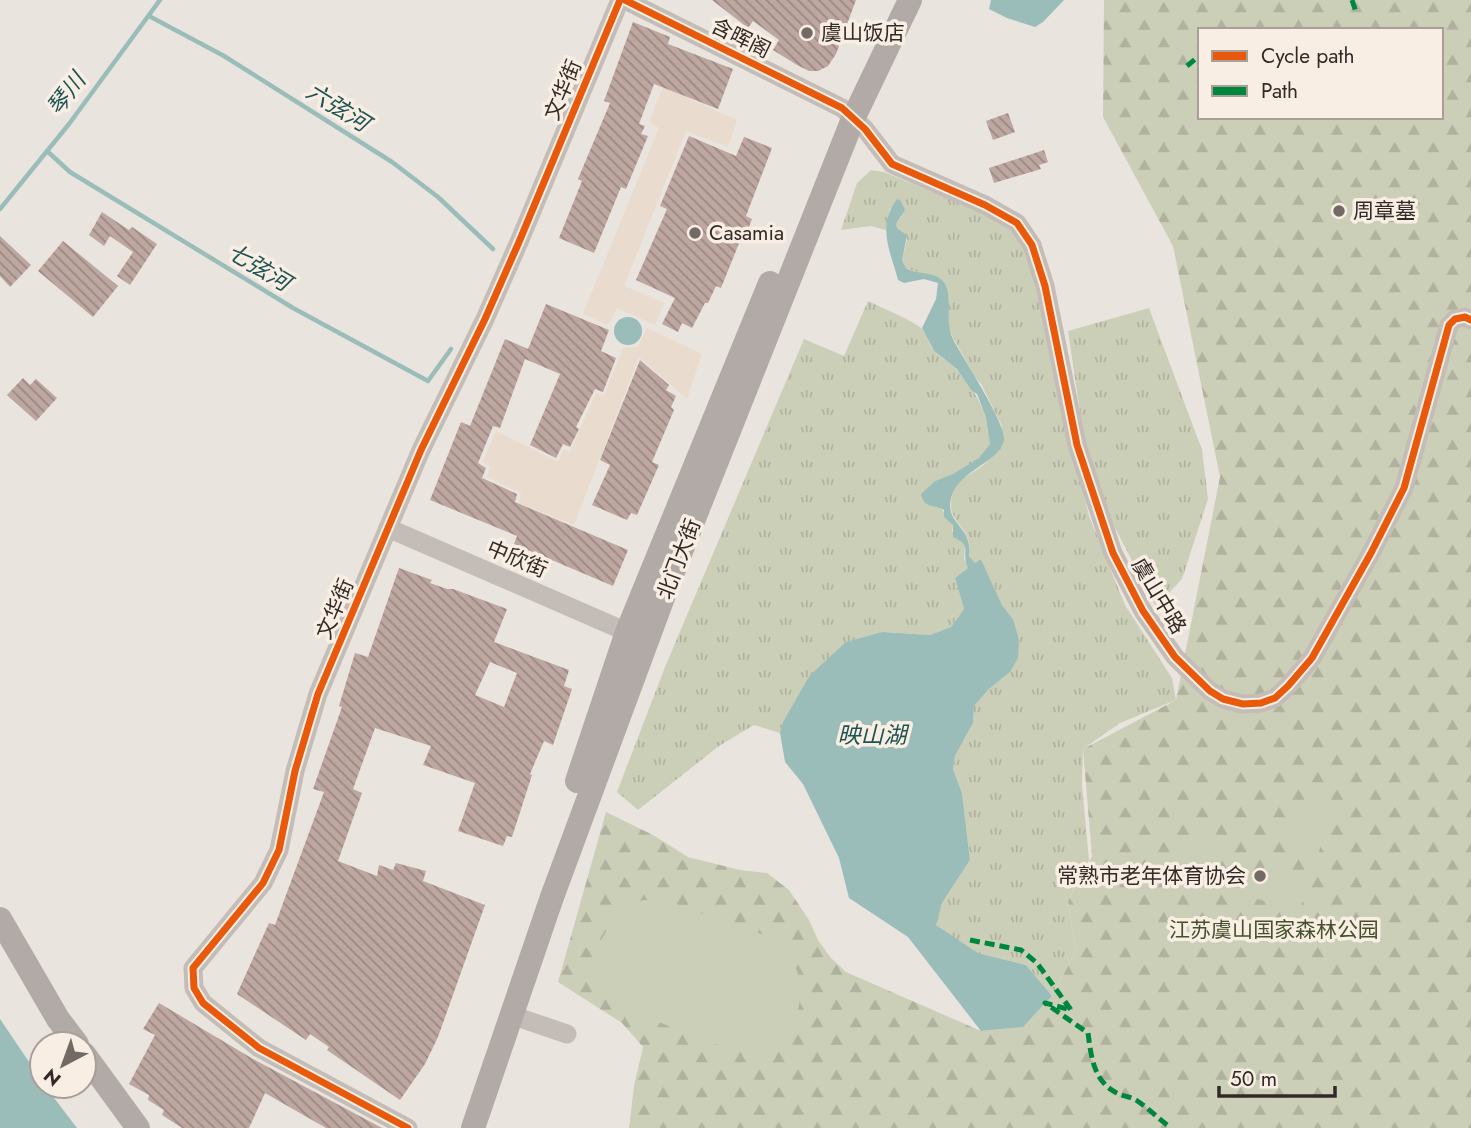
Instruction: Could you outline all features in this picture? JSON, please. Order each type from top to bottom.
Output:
[{"type":"main road","name":"北门大街","points":[[458,1128],[627,632],[893,0]]},
{"type":"main road","name":"北门大街","points":[[473,1128],[589,795],[847,114],[910,0]]},
{"type":"main road","points":[[0,919],[67,1030]]},
{"type":"main road","points":[[0,943],[52,1030]]},
{"type":"main road","points":[[98,1073],[138,1128]]},
{"type":"main road","points":[[98,1091],[126,1128]]},
{"type":"street","name":"含晖阁","points":[[622,0],[847,114]]},
{"type":"street","name":"文华街","points":[[408,1128],[259,1048],[202,1003],[194,988],[193,968],[262,883],[279,850],[295,771],[318,694],[421,450],[485,319],[622,0]]},
{"type":"street","name":"虞山中路","points":[[847,114],[865,129],[892,163],[1017,223],[1032,245],[1045,286],[1077,445],[1113,553],[1143,611],[1175,657],[1210,691],[1223,699],[1243,704],[1261,703],[1275,698],[1289,686],[1312,658],[1404,488],[1449,325],[1455,319],[1465,317],[1471,320]]},
{"type":"street","name":"中欣街","points":[[388,528],[627,632]]},
{"type":"street","points":[[511,1015],[567,1034]]},
{"type":"green space","name":"江苏虞山国家森林公园","points":[[1104,0],[1471,0],[1471,1128],[629,1128],[634,1086],[643,1047],[622,1023],[558,982],[606,812],[653,835],[688,857],[740,870],[767,873],[789,890],[809,920],[818,940],[846,972],[981,1031],[1023,1027],[1052,996],[1076,951],[1068,901],[1092,856],[1083,749],[1176,700],[1220,477],[1173,246],[1103,117]]},
{"type":"green space","points":[[871,170],[884,172],[1004,222],[1027,251],[1089,516],[1125,605],[1172,678],[1176,700],[1120,723],[1083,749],[1082,785],[1089,860],[1068,901],[1076,951],[1052,996],[1026,965],[978,953],[935,925],[942,903],[970,860],[962,793],[953,769],[955,756],[973,723],[974,706],[1010,672],[1013,619],[1002,605],[981,559],[975,563],[969,556],[968,538],[951,509],[953,492],[962,480],[991,457],[1002,426],[948,328],[949,297],[943,281],[907,269],[902,261],[907,239],[896,227],[896,222],[902,216],[890,208],[886,230],[871,226],[841,230],[857,183]]},
{"type":"green space","points":[[868,301],[921,328],[934,351],[956,369],[970,386],[989,426],[991,443],[983,455],[950,476],[935,481],[941,508],[953,525],[952,531],[965,545],[964,559],[969,568],[955,578],[964,609],[951,627],[930,635],[882,632],[828,659],[810,675],[780,733],[754,725],[719,746],[638,810],[617,792],[665,667],[804,339],[844,356]]},
{"type":"green space","points":[[1149,308],[1202,450],[1208,499],[1182,579],[1156,607],[1111,520],[1085,446],[1068,331]]},
{"type":"green space","points":[[1295,800],[1331,811],[1318,855],[1281,844]]},
{"type":"green space","points":[[1193,832],[1228,847],[1210,889],[1175,875]]},
{"type":"green space","points":[[1266,862],[1311,876],[1299,912],[1255,898]]},
{"type":"green space","points":[[643,900],[664,900],[770,937],[778,944],[791,959],[800,984],[796,1015],[784,1032],[755,1048],[735,1049],[644,1017],[616,1001],[604,987],[596,959],[606,931],[629,908]]},
{"type":"shaded area","points":[[663,87],[737,120],[728,147],[686,131],[624,286],[664,303],[655,325],[617,308],[608,325],[583,314],[659,128],[649,122]]},
{"type":"shaded area","points":[[647,328],[702,354],[687,399],[639,357],[574,525],[519,503],[521,493],[487,477],[490,467],[483,462],[496,431],[558,462],[564,449],[570,452],[596,393],[604,396],[623,348],[638,347]]},
{"type":"water","points":[[991,0],[1064,0],[1035,27],[989,9]]},
{"type":"water","name":"映山湖","points":[[897,199],[905,210],[896,224],[898,229],[907,235],[902,261],[907,269],[935,276],[946,286],[952,337],[991,405],[1003,432],[1004,440],[1000,449],[959,483],[950,504],[953,517],[968,539],[969,556],[975,563],[981,559],[1002,605],[1013,619],[1019,640],[1018,658],[1010,672],[974,706],[973,723],[955,756],[953,769],[962,793],[970,860],[942,903],[936,925],[978,953],[1026,965],[1052,996],[1023,1027],[981,1031],[908,937],[849,898],[839,858],[803,784],[785,762],[780,733],[783,722],[810,675],[846,642],[882,632],[930,635],[951,627],[964,609],[955,578],[968,568],[965,546],[953,537],[953,525],[944,517],[944,510],[924,502],[921,494],[935,481],[953,474],[979,458],[990,444],[986,417],[977,394],[957,369],[934,351],[922,328],[936,299],[938,283],[924,279],[904,283],[898,280],[886,230],[887,220]]},
{"type":"water","points":[[628,317],[638,321],[642,331],[638,341],[628,345],[618,341],[614,331],[618,321]]},
{"type":"water","points":[[0,1019],[28,1060],[28,1100],[56,1100],[77,1128],[0,1128]]},
{"type":"building","name":"虞山饭店","points":[[712,0],[856,0],[836,54],[828,66],[818,71],[809,71],[773,50],[779,40],[753,21],[748,28]]},
{"type":"building","points":[[633,22],[670,37],[668,44],[733,69],[718,109],[654,84],[639,124],[645,126],[641,134],[648,136],[626,189],[621,187],[594,253],[559,238],[582,181],[578,179],[610,103],[604,101]]},
{"type":"building","points":[[1008,113],[1015,132],[993,140],[986,121]]},
{"type":"building","points":[[689,136],[736,156],[744,137],[772,148],[746,216],[752,219],[745,237],[742,236],[721,288],[716,286],[692,328],[682,323],[678,332],[662,324],[675,298],[636,280],[667,209],[660,206]]},
{"type":"building","points":[[1044,150],[1048,162],[1039,165],[1041,169],[994,183],[989,168]]},
{"type":"building","points":[[102,212],[129,230],[132,227],[157,244],[130,285],[117,276],[133,252],[110,236],[104,246],[89,235]]},
{"type":"building","points":[[0,236],[31,265],[10,287],[0,276]]},
{"type":"building","points":[[63,241],[118,286],[93,317],[38,271]]},
{"type":"building","points":[[546,304],[609,330],[601,351],[616,358],[603,392],[595,389],[576,427],[579,429],[570,447],[563,444],[556,458],[530,445],[560,374],[525,359],[500,428],[493,426],[478,463],[486,468],[482,478],[517,494],[515,502],[628,550],[613,586],[514,544],[517,536],[430,500],[461,422],[470,426],[505,339],[528,349]]},
{"type":"building","points":[[640,360],[669,385],[666,390],[676,396],[671,407],[674,410],[652,462],[659,465],[637,515],[631,513],[627,520],[592,505],[610,465],[600,460]]},
{"type":"building","points":[[23,378],[30,385],[36,379],[57,398],[36,421],[7,395]]},
{"type":"building","points":[[399,568],[432,580],[430,583],[507,609],[494,642],[569,670],[564,686],[572,689],[553,745],[544,741],[530,774],[532,775],[512,837],[507,836],[503,846],[458,831],[475,783],[423,765],[431,746],[375,728],[353,789],[362,793],[338,861],[377,876],[379,865],[393,870],[396,863],[426,871],[423,881],[485,905],[438,1037],[425,1064],[400,1100],[327,1050],[329,1047],[310,1034],[306,1040],[237,994],[269,923],[275,925],[324,792],[313,789],[342,707],[339,706],[355,653],[368,657]],"holes":[[[490,662],[517,673],[504,707],[475,695]]]},
{"type":"building","points":[[159,1003],[253,1059],[382,1128],[326,1128],[265,1093],[249,1128],[182,1128],[162,1115],[164,1110],[148,1100],[149,1095],[129,1084],[155,1035],[143,1029]]},
{"type":"waterway","name":"琴川","points":[[0,209],[69,124],[160,0]]},
{"type":"waterway","name":"六弦河","points":[[149,16],[224,56],[392,162],[438,197],[493,249]]},
{"type":"waterway","name":"七弦河","points":[[47,151],[70,172],[293,308],[428,381],[451,349]]},
{"type":"marked path","points":[[1352,0],[1356,12]]},
{"type":"marked path","points":[[1187,66],[1198,57]]},
{"type":"marked path","points":[[970,940],[1021,950],[1037,963],[1071,1010],[1045,1003],[1088,1033],[1094,1066],[1102,1081],[1117,1093],[1136,1100],[1171,1128]]},
{"type":"cycle path","points":[[408,1128],[259,1048],[203,1003],[194,988],[193,968],[263,883],[279,850],[295,771],[318,694],[421,450],[519,242],[620,0]]},
{"type":"cycle path","points":[[625,0],[842,108],[865,129],[892,164],[985,205],[1017,223],[1032,245],[1045,286],[1077,445],[1113,553],[1143,611],[1175,657],[1210,691],[1223,699],[1243,704],[1261,703],[1275,698],[1312,658],[1404,488],[1449,325],[1455,319],[1465,317],[1471,320]]},
{"type":"place","name":"虞山饭店","points":[[807,33]]},
{"type":"place","name":"周章墓","points":[[1339,211]]},
{"type":"place","name":"Casamia","points":[[695,233]]},
{"type":"place","name":"常熟市老年体育协会","points":[[1260,876]]}]
